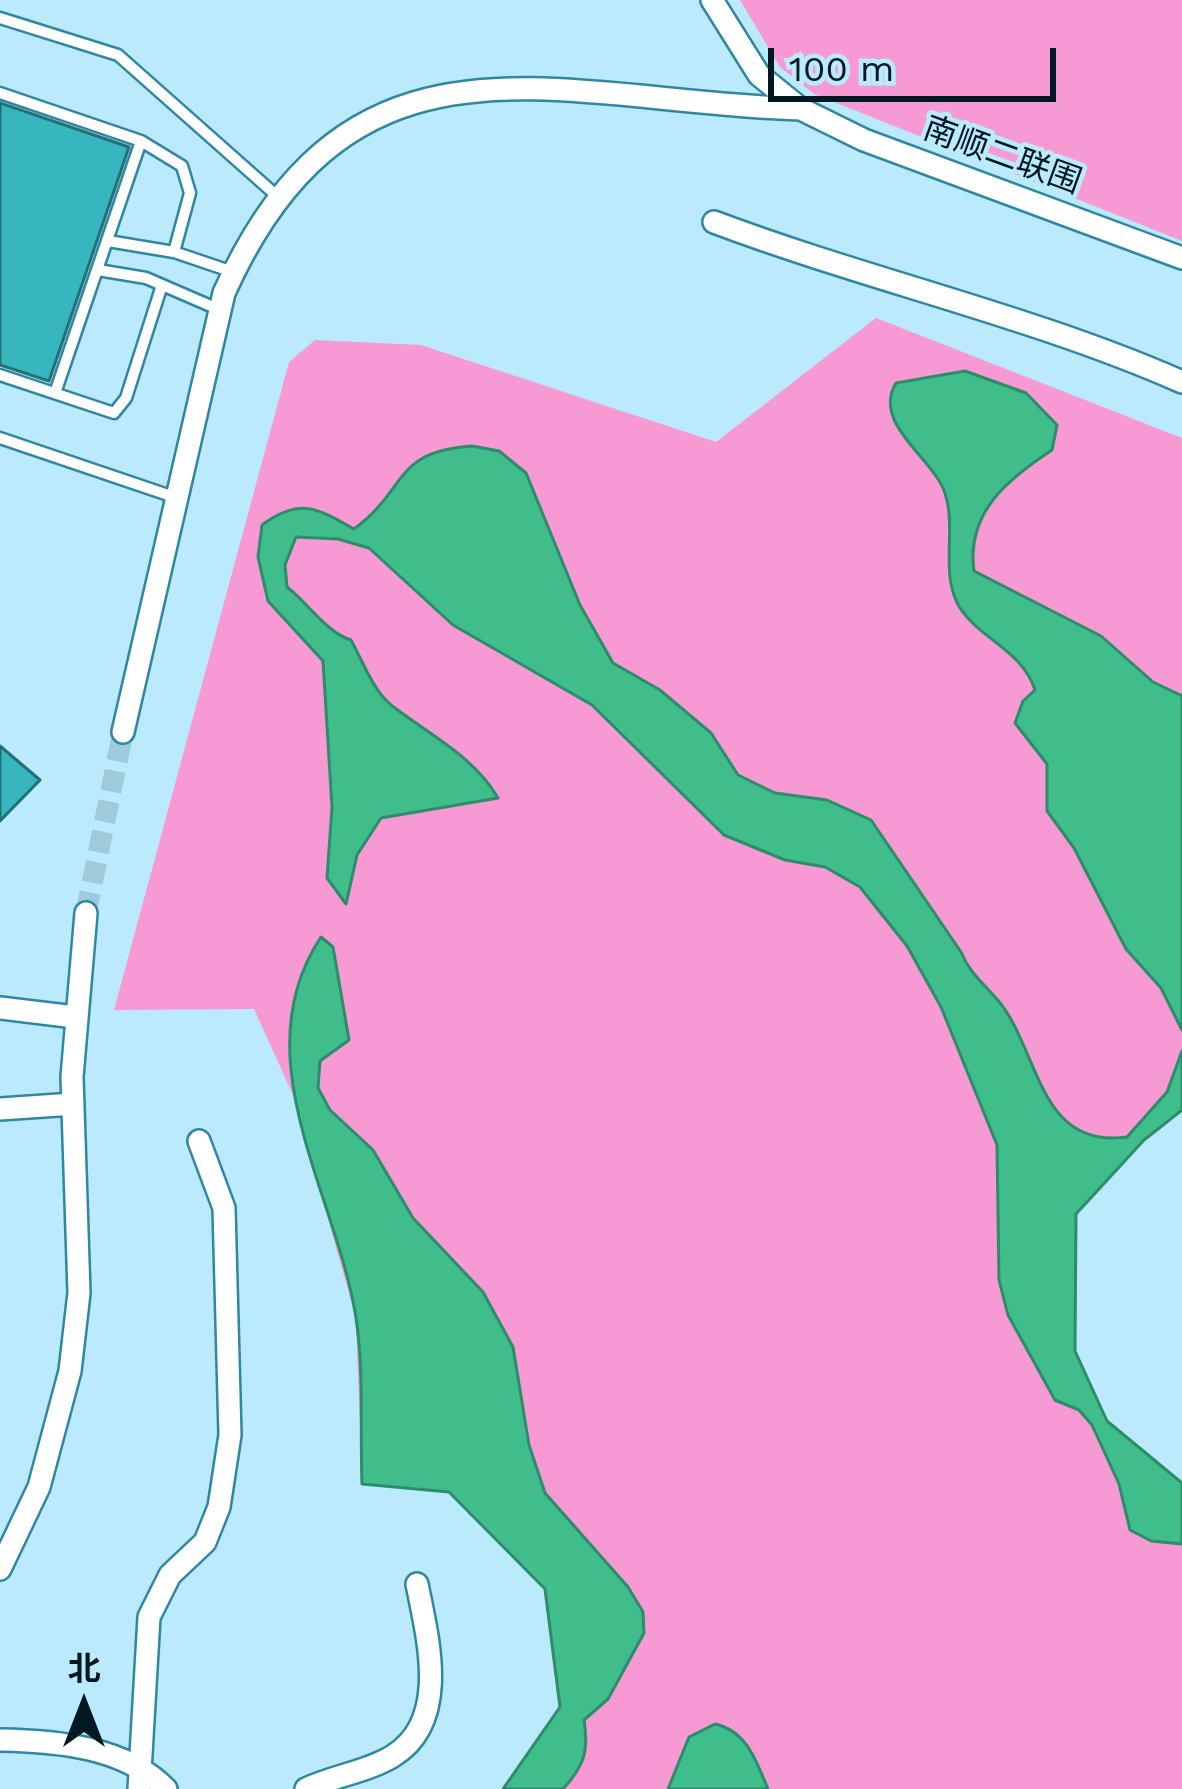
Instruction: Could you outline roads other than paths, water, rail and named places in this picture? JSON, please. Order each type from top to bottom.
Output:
[{"type":"street","name":"南顺二联围","points":[[712,0],[759,75],[801,110],[864,140],[1182,258]]},
{"type":"street","points":[[122,732],[220,310],[233,272],[277,196],[312,160],[358,127],[398,107],[449,93],[509,85],[801,110]]},
{"type":"street","points":[[714,222],[836,268],[1113,352],[1182,382]]},
{"type":"street","points":[[0,1569],[39,1487],[70,1371],[79,1293],[75,1018],[86,913]]},
{"type":"street","points":[[0,1008],[75,1018]]},
{"type":"street","points":[[0,1109],[73,1104]]},
{"type":"street","points":[[140,1789],[149,1617],[170,1575],[205,1542],[219,1507],[230,1435],[224,1208],[199,1141]]},
{"type":"street","points":[[306,1789],[392,1757],[420,1735],[431,1683],[417,1584]]},
{"type":"street","points":[[0,1740],[44,1741],[140,1763],[166,1789]]},
{"type":"lane","points":[[0,18],[118,55],[277,196]]},
{"type":"lane","points":[[0,93],[141,141],[182,166],[189,180],[174,252]]},
{"type":"lane","points":[[55,393],[141,141]]},
{"type":"lane","points":[[108,241],[174,252],[233,272]]},
{"type":"lane","points":[[98,270],[162,285],[220,310]]},
{"type":"lane","points":[[0,375],[114,412],[126,398],[162,285]]},
{"type":"lane","points":[[0,438],[177,498]]},
{"type":"tunnel","points":[[86,913],[123,732]]}]
